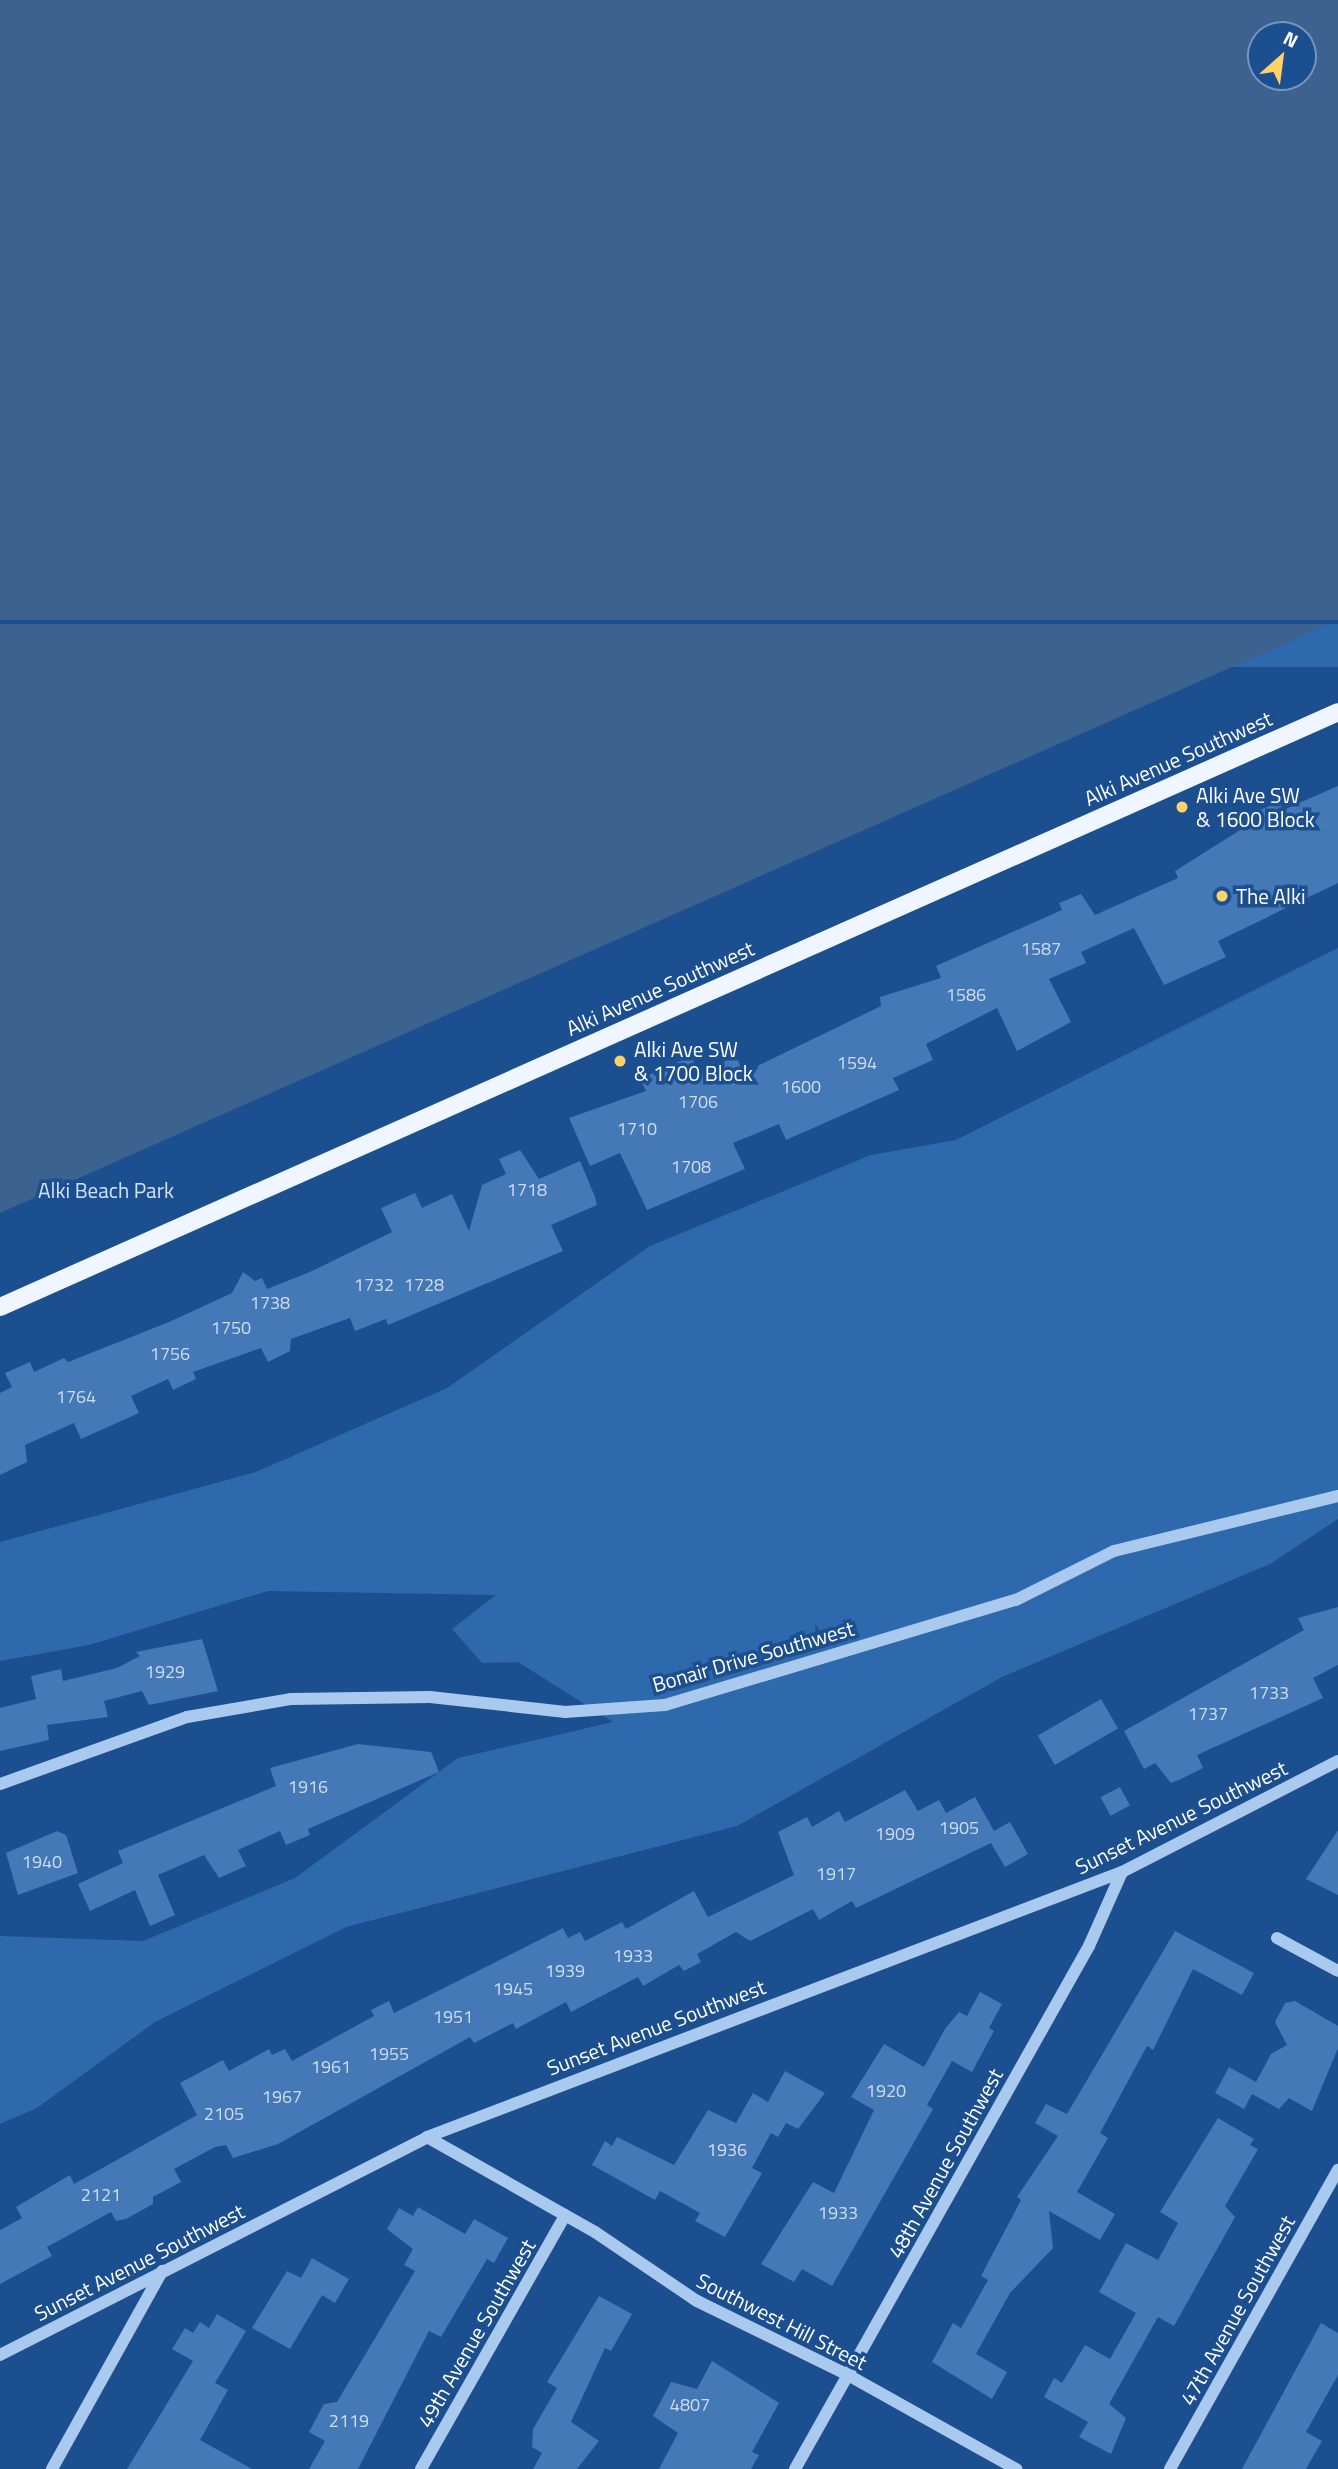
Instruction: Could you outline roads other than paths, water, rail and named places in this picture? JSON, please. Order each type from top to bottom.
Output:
[{"type":"main road","name":"Alki Avenue Southwest","points":[[0,1307],[1338,712]]},
{"type":"street","name":"Bonair Drive Southwest","points":[[0,1784],[187,1717],[291,1699],[430,1697],[565,1713],[664,1705],[1016,1600],[1114,1551],[1338,1496]]},
{"type":"street","name":"Sunset Avenue Southwest","points":[[0,2356],[426,2137],[1122,1872],[1338,1761]]},
{"type":"street","name":"48th Avenue Southwest","points":[[795,2469],[1089,1946],[1122,1872]]},
{"type":"street","points":[[1277,1938],[1338,1971]]},
{"type":"street","name":"Southwest Hill Street","points":[[426,2137],[565,2215],[696,2301],[848,2375],[1016,2469]]},
{"type":"street","name":"47th Avenue Southwest","points":[[1170,2469],[1338,2169]]},
{"type":"street","name":"49th Avenue Southwest","points":[[421,2469],[565,2215]]},
{"type":"street","points":[[52,2469],[162,2271]]},
{"type":"place","name":"Alki Ave SW & 1600 Block","points":[[1182,807]]},
{"type":"place","name":"The Alki","points":[[1222,896]]},
{"type":"place","name":"Alki Ave SW & 1700 Block","points":[[620,1061]]},
{"type":"park label","name":"Alki Beach Park","points":[[106,1190]]}]
